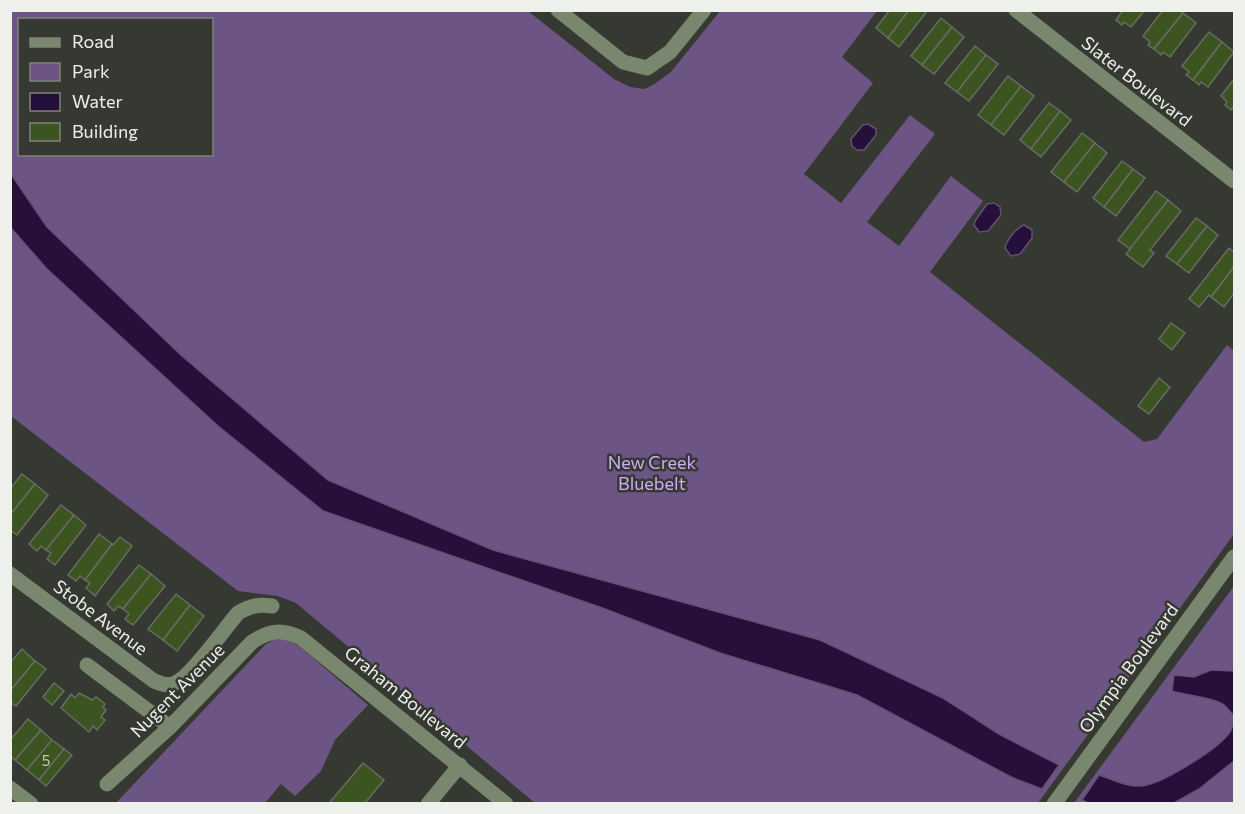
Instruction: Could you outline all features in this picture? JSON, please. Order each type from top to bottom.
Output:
[{"type":"street","points":[[558,10],[623,62],[647,68],[670,52],[704,10]]},
{"type":"street","name":"Slater Boulevard","points":[[1016,10],[1234,181]]},
{"type":"street","name":"Olympia Boulevard","points":[[1054,804],[1234,557]]},
{"type":"street","name":"Stobe Avenue","points":[[10,574],[154,681],[170,685]]},
{"type":"street","name":"Nugent Avenue","points":[[170,685],[185,676],[238,613],[260,604],[272,606]]},
{"type":"street","name":"Nugent Avenue","points":[[107,784],[170,727],[252,642],[264,634],[278,630]]},
{"type":"street","name":"Graham Boulevard","points":[[278,630],[301,638],[506,804]]},
{"type":"street","points":[[87,665],[170,727]]},
{"type":"street","points":[[428,804],[460,765]]},
{"type":"street","points":[[10,788],[31,804]]},
{"type":"green space","name":"New Creek Bluebelt","points":[[10,11],[528,11],[614,79],[630,87],[644,89],[671,72],[720,11],[877,11],[842,57],[873,83],[804,174],[841,203],[910,115],[935,134],[867,222],[899,246],[951,176],[983,201],[930,272],[1144,442],[1157,439],[1227,345],[1234,351],[1234,534],[1038,803],[535,803],[296,603],[278,596],[238,591],[11,416]]},
{"type":"green space","points":[[1234,586],[1234,803],[1074,803]]},
{"type":"green space","points":[[284,639],[299,646],[368,705],[335,740],[321,771],[295,796],[281,784],[265,803],[115,804],[266,644]]},
{"type":"water","points":[[868,124],[876,129],[876,135],[864,150],[857,150],[852,146],[851,139],[863,125]]},
{"type":"water","points":[[11,174],[47,227],[182,356],[328,480],[493,550],[820,640],[943,698],[999,734],[1059,765],[1042,789],[1011,777],[857,695],[720,653],[605,609],[323,511],[218,426],[47,269],[11,228]]},
{"type":"water","points":[[994,203],[1000,207],[1001,215],[988,231],[979,232],[974,225],[975,221],[987,204]]},
{"type":"water","points":[[1024,225],[1032,230],[1032,238],[1020,254],[1011,256],[1005,248],[1006,245],[1015,231]]},
{"type":"water","points":[[1211,670],[1234,671],[1234,716],[1219,702],[1172,691],[1174,675],[1194,677]]},
{"type":"water","points":[[1234,719],[1234,761],[1199,789],[1174,803],[1090,804],[1082,800],[1099,775],[1124,784],[1139,786],[1174,773],[1201,757],[1224,739],[1231,731]]},
{"type":"building","points":[[890,10],[909,10],[888,38],[876,28]]},
{"type":"building","points":[[909,10],[928,10],[899,47],[888,38]]},
{"type":"building","points":[[1123,10],[1145,10],[1131,27],[1124,22],[1122,25],[1116,20]]},
{"type":"building","points":[[1163,10],[1180,10],[1183,13],[1154,49],[1148,45],[1150,42],[1143,36]]},
{"type":"building","points":[[1183,13],[1196,23],[1170,57],[1163,52],[1161,55],[1154,49]]},
{"type":"building","points":[[941,18],[952,27],[922,65],[911,56]]},
{"type":"building","points":[[952,27],[964,37],[934,74],[922,65]]},
{"type":"building","points":[[1209,32],[1222,42],[1193,80],[1186,75],[1189,72],[1182,66]]},
{"type":"building","points":[[1222,42],[1234,52],[1208,87],[1201,82],[1199,85],[1193,80]]},
{"type":"building","points":[[975,46],[986,55],[957,92],[945,83]]},
{"type":"building","points":[[986,55],[998,64],[969,101],[957,92]]},
{"type":"building","points":[[1008,76],[1021,86],[991,125],[978,115]]},
{"type":"building","points":[[1234,79],[1234,106],[1231,110],[1225,105],[1227,102],[1221,96]]},
{"type":"building","points":[[1021,86],[1034,96],[1004,135],[991,125]]},
{"type":"building","points":[[1049,103],[1060,111],[1031,149],[1020,140]]},
{"type":"building","points":[[1060,111],[1071,120],[1041,157],[1031,149]]},
{"type":"building","points":[[1082,133],[1095,143],[1064,182],[1051,172]]},
{"type":"building","points":[[1095,143],[1107,153],[1077,192],[1064,182]]},
{"type":"building","points":[[1122,161],[1133,169],[1104,207],[1093,198]]},
{"type":"building","points":[[1133,169],[1145,178],[1116,216],[1104,207]]},
{"type":"building","points":[[1156,191],[1168,200],[1130,249],[1118,240]]},
{"type":"building","points":[[1168,200],[1181,211],[1150,250],[1154,253],[1143,267],[1126,254]]},
{"type":"building","points":[[1196,218],[1207,226],[1177,264],[1166,256]]},
{"type":"building","points":[[1207,226],[1218,235],[1189,273],[1177,264]]},
{"type":"building","points":[[1229,248],[1234,252],[1234,267],[1211,297],[1209,295],[1199,307],[1189,299]]},
{"type":"building","points":[[1234,267],[1234,293],[1224,307],[1211,297]]},
{"type":"building","points":[[1171,323],[1185,333],[1172,350],[1159,339]]},
{"type":"building","points":[[1159,378],[1170,387],[1149,414],[1138,406]]},
{"type":"building","points":[[22,474],[35,484],[10,515],[10,489]]},
{"type":"building","points":[[35,484],[48,495],[17,535],[10,530],[12,523],[10,515]]},
{"type":"building","points":[[61,505],[74,515],[46,550],[41,546],[37,551],[29,544]]},
{"type":"building","points":[[74,515],[86,525],[55,565],[47,559],[51,553],[46,550]]},
{"type":"building","points":[[99,534],[112,544],[85,580],[80,576],[76,581],[68,575]]},
{"type":"building","points":[[120,537],[132,546],[95,596],[86,588],[90,583],[85,580]]},
{"type":"building","points":[[139,565],[151,574],[123,609],[118,606],[114,611],[107,604]]},
{"type":"building","points":[[151,574],[165,586],[133,625],[125,619],[129,614],[123,609]]},
{"type":"building","points":[[176,594],[190,605],[163,640],[148,629]]},
{"type":"building","points":[[190,605],[204,616],[177,651],[163,640]]},
{"type":"building","points":[[22,649],[35,661],[10,691],[10,663]]},
{"type":"building","points":[[35,661],[46,669],[16,706],[10,702],[10,691]]},
{"type":"building","points":[[54,683],[64,691],[52,705],[43,697]]},
{"type":"building","points":[[79,693],[92,700],[96,697],[105,704],[103,707],[106,710],[101,717],[105,720],[97,730],[93,726],[89,732],[61,708],[71,694],[75,698]]},
{"type":"building","points":[[28,719],[41,730],[15,760],[10,756],[10,740]]},
{"type":"building","points":[[41,730],[52,740],[27,770],[15,760]]},
{"type":"building","points":[[52,740],[64,749],[39,780],[27,770]]},
{"type":"building","points":[[64,749],[72,755],[46,786],[39,780]]},
{"type":"building","points":[[363,763],[384,780],[364,804],[331,804],[330,802]]}]
